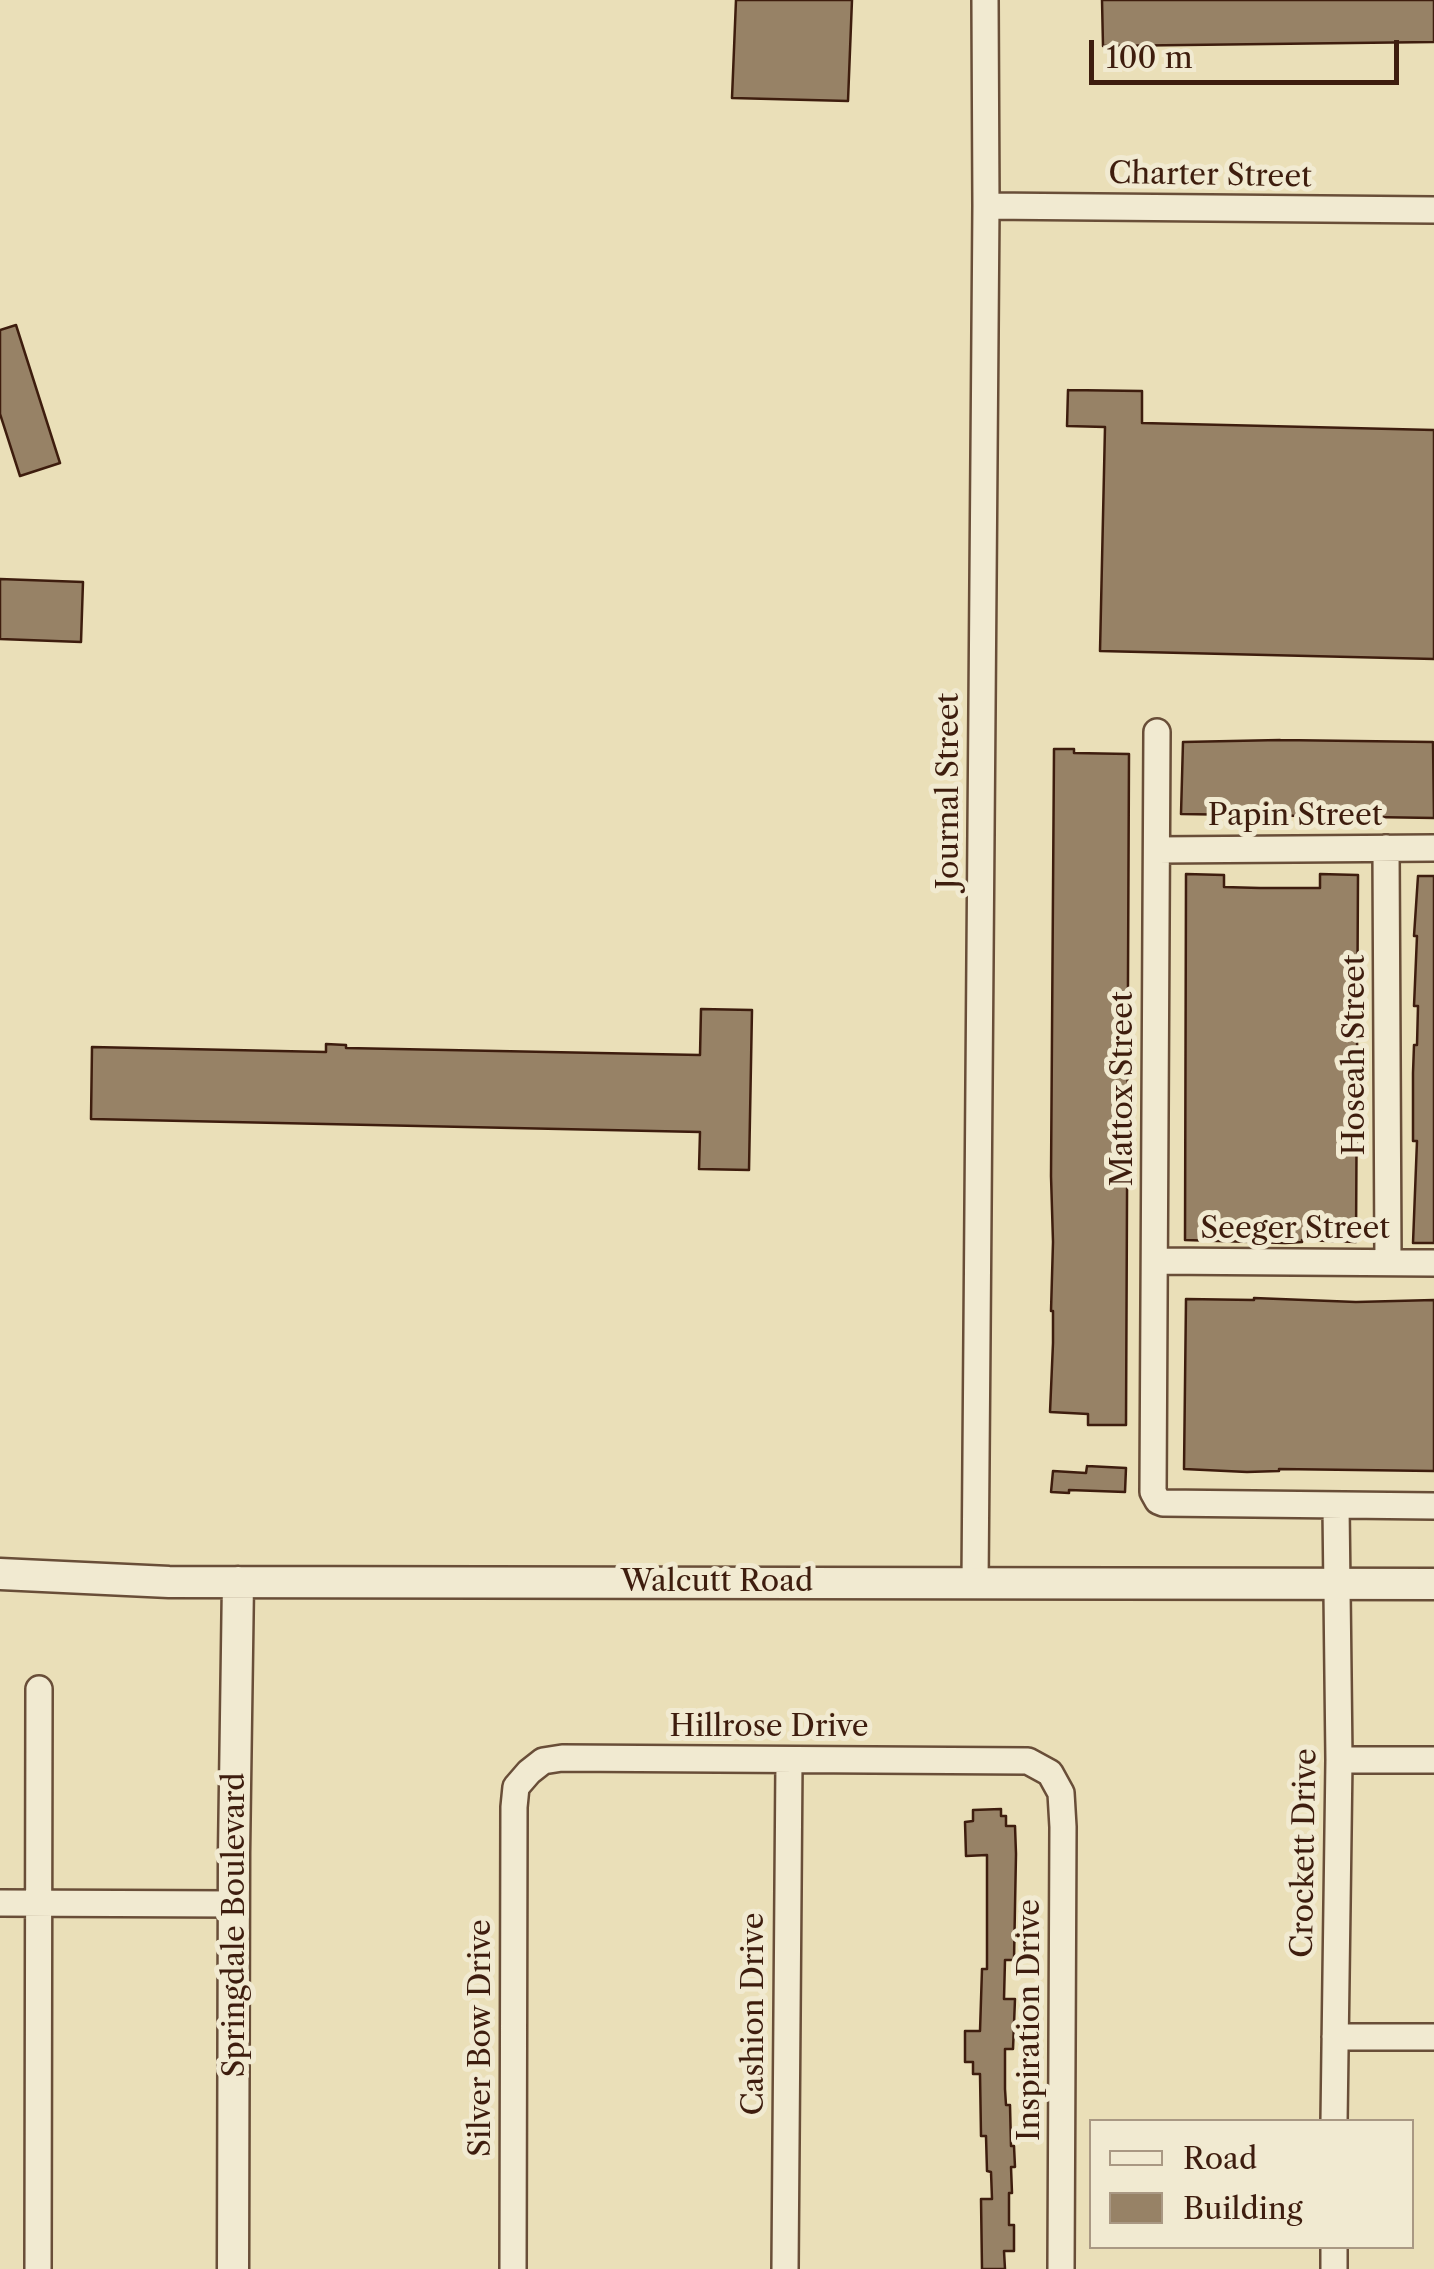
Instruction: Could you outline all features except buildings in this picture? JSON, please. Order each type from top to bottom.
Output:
[{"type":"street","name":"Journal Street","points":[[975,1583],[985,0]]},
{"type":"street","name":"Charter Street","points":[[986,206],[1434,210]]},
{"type":"street","name":"Mattox Street","points":[[1157,732],[1153,1492],[1162,1504],[1336,1506]]},
{"type":"street","name":"Hoseah Street","points":[[1386,848],[1388,1262]]},
{"type":"street","name":"Papin Street","points":[[1157,850],[1434,848]]},
{"type":"street","name":"Seeger Street","points":[[1154,1261],[1434,1263]]},
{"type":"street","points":[[1336,1506],[1434,1506]]},
{"type":"street","name":"Crockett Drive","points":[[1334,2119],[1336,1506]]},
{"type":"street","name":"Walcutt Road","points":[[0,1574],[168,1582],[1434,1584]]},
{"type":"street","name":"Springdale Boulevard","points":[[233,2269],[238,1582]]},
{"type":"street","points":[[38,2269],[39,1689]]},
{"type":"street","name":"Hillrose Drive","points":[[514,1807],[516,1787],[528,1772],[544,1761],[562,1758],[1028,1761],[1050,1773]]},
{"type":"street","name":"Cashion Drive","points":[[785,2269],[789,1760]]},
{"type":"street","points":[[1338,1760],[1434,1760]]},
{"type":"street","name":"Inspiration Drive","points":[[1050,1773],[1061,1793],[1062,1828],[1062,2269]]},
{"type":"street","name":"Silver Bow Drive","points":[[513,2269],[514,1807]]},
{"type":"street","points":[[0,1902],[234,1904]]},
{"type":"street","points":[[1335,2038],[1434,2037]]}]
